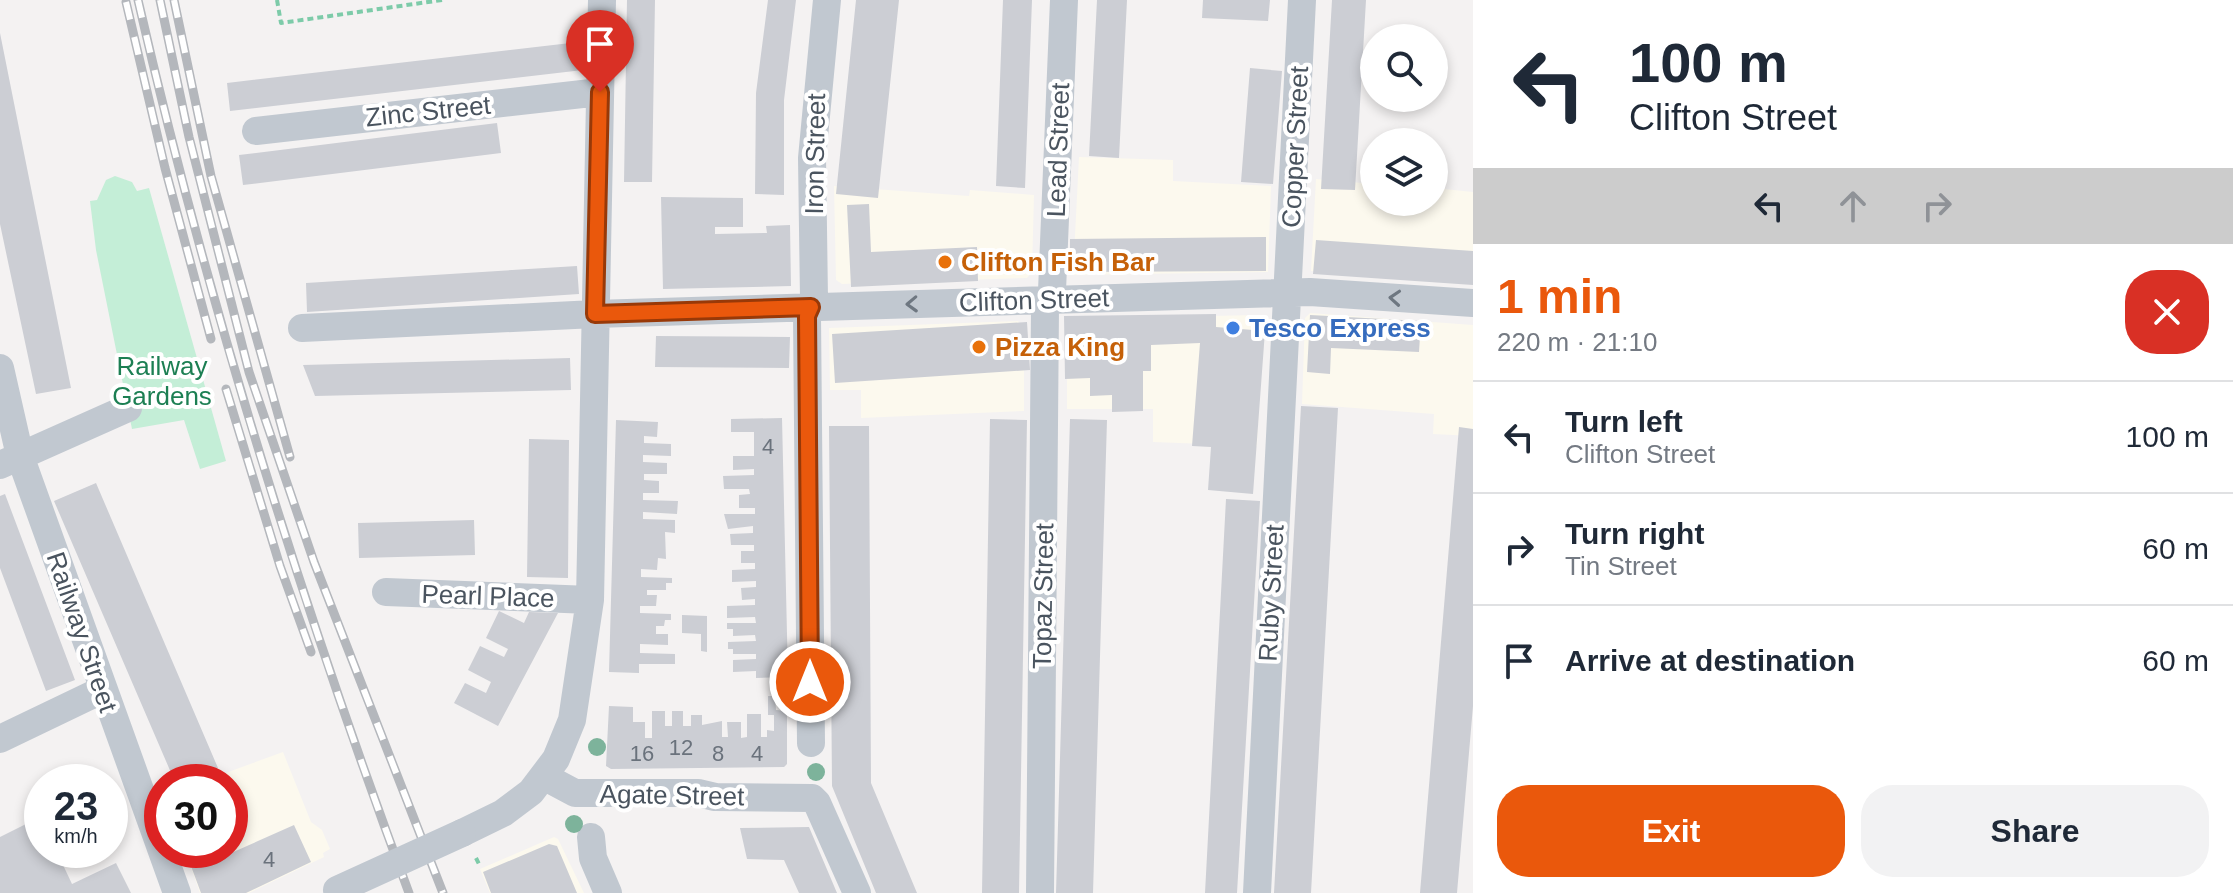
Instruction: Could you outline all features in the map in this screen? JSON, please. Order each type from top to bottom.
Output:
[{"type":"street","points":[[334,892],[462,833],[518,803],[545,777],[564,743],[572,720],[590,600],[602,0]]},
{"type":"street","name":"Iron Street","points":[[811,743],[807,316],[814,299],[812,158],[827,0]]},
{"type":"street","name":"Lead Street","points":[[1049,299],[1052,291],[1064,0]]},
{"type":"street","name":"Copper Street","points":[[1287,293],[1302,0]]},
{"type":"street","name":"Zinc Street","points":[[256,131],[600,92]]},
{"type":"street","name":"Clifton Street","points":[[302,328],[595,314],[1287,293],[1473,303]]},
{"type":"street","name":"Ruby Street","points":[[1257,893],[1287,293]]},
{"type":"street","name":"Topaz Street","points":[[1040,893],[1045,308],[1049,299]]},
{"type":"street","name":"Railway Street","points":[[0,368],[10,461],[102,690],[177,893]]},
{"type":"street","points":[[10,461],[128,408]]},
{"type":"street","name":"Pearl Place","points":[[386,592],[590,600]]},
{"type":"street","points":[[0,739],[102,690]]},
{"type":"street","name":"Agate Street","points":[[545,777],[575,793],[804,796],[817,803],[857,893]]},
{"type":"street","points":[[591,837],[593,858],[608,893]]},
{"type":"path","points":[[277,0],[281,23],[442,0]]},
{"type":"path","points":[[476,858],[479,864]]},
{"type":"shaded area","points":[[1079,157],[1173,160],[1173,181],[1271,186],[1268,272],[1073,275]]},
{"type":"shaded area","points":[[1316,179],[1360,183],[1360,216],[1448,216],[1448,189],[1473,192],[1473,283],[1311,271]]},
{"type":"shaded area","points":[[834,186],[969,196],[970,190],[1034,195],[1032,272],[1027,278],[842,284],[836,280]]},
{"type":"shaded area","points":[[1310,313],[1473,325],[1473,436],[1433,434],[1434,414],[1302,404],[1305,318]]},
{"type":"shaded area","points":[[1257,315],[1263,321],[1257,446],[1153,442],[1153,409],[1067,409],[1067,319]]},
{"type":"shaded area","points":[[1018,321],[1024,328],[1024,411],[861,418],[861,390],[830,390],[829,328]]},
{"type":"shaded area","points":[[283,752],[311,822],[322,830],[330,849],[323,853],[324,857],[249,893],[200,893],[191,868],[248,868],[248,765]]},
{"type":"shaded area","points":[[554,837],[558,839],[584,893],[490,893],[480,869]]},
{"type":"green space","name":"Railway Gardens","points":[[115,176],[132,182],[137,191],[149,188],[226,461],[200,469],[184,420],[132,429],[96,250],[90,201],[97,200],[106,180]]},
{"type":"building","points":[[627,0],[655,0],[652,182],[624,182]]},
{"type":"building","points":[[768,0],[796,0],[784,100],[784,195],[755,194],[756,93]]},
{"type":"building","points":[[856,0],[899,0],[878,198],[836,194]]},
{"type":"building","points":[[1003,0],[1032,0],[1025,188],[996,186]]},
{"type":"building","points":[[1097,0],[1127,0],[1119,158],[1089,156]]},
{"type":"building","points":[[1203,0],[1270,0],[1268,21],[1202,18]]},
{"type":"building","points":[[1332,0],[1366,0],[1365,24],[1360,24],[1355,190],[1321,189]]},
{"type":"building","points":[[0,33],[71,388],[36,394],[0,224]]},
{"type":"building","points":[[579,42],[583,70],[230,111],[227,83]]},
{"type":"building","points":[[1250,68],[1282,71],[1273,184],[1241,182]]},
{"type":"building","points":[[497,123],[501,153],[243,185],[239,155]]},
{"type":"building","points":[[661,197],[743,198],[743,227],[715,227],[715,234],[767,233],[766,226],[790,225],[791,286],[663,289]]},
{"type":"building","points":[[869,204],[871,252],[977,247],[978,281],[851,287],[847,205]]},
{"type":"building","points":[[1266,237],[1266,271],[1070,272],[1070,239]]},
{"type":"building","points":[[1316,240],[1473,251],[1473,285],[1313,274]]},
{"type":"building","points":[[577,266],[579,294],[307,312],[306,283]]},
{"type":"building","points":[[1216,314],[1216,327],[1265,331],[1253,494],[1208,490],[1211,447],[1192,446],[1200,343],[1151,345],[1151,371],[1143,371],[1143,411],[1112,412],[1112,395],[1090,396],[1090,378],[1065,379],[1064,316]]},
{"type":"building","points":[[1310,315],[1421,321],[1419,352],[1331,348],[1330,374],[1307,372]]},
{"type":"building","points":[[1027,322],[1030,370],[835,383],[832,334]]},
{"type":"building","points":[[656,336],[790,337],[789,368],[655,367]]},
{"type":"building","points":[[570,358],[571,390],[315,396],[303,365]]},
{"type":"building","points":[[1301,406],[1338,408],[1311,893],[1274,893]]},
{"type":"building","points":[[782,418],[788,677],[756,678],[756,671],[733,672],[733,660],[756,659],[756,654],[733,654],[733,649],[728,649],[728,642],[756,641],[755,635],[733,636],[733,629],[727,629],[727,623],[756,623],[755,617],[727,618],[727,606],[755,605],[755,599],[742,600],[741,588],[756,587],[756,581],[732,582],[732,570],[755,569],[755,563],[741,563],[741,551],[754,551],[754,545],[731,545],[730,534],[753,533],[753,526],[728,529],[724,514],[755,514],[755,508],[739,508],[739,495],[750,494],[749,489],[724,489],[723,476],[754,475],[754,469],[733,470],[733,456],[754,456],[754,432],[731,432],[731,419]]},
{"type":"building","points":[[990,419],[1027,420],[1019,893],[982,893]]},
{"type":"building","points":[[1070,419],[1107,420],[1093,893],[1056,893]]},
{"type":"building","points":[[616,420],[658,422],[657,437],[644,436],[644,443],[671,444],[671,456],[643,455],[643,462],[667,463],[667,474],[644,474],[644,480],[659,481],[659,493],[643,493],[643,500],[678,501],[677,514],[643,512],[643,519],[675,520],[675,533],[665,532],[666,559],[658,558],[657,570],[641,569],[641,577],[672,578],[672,583],[666,583],[666,590],[647,590],[647,595],[657,595],[656,606],[640,606],[640,613],[671,614],[671,620],[665,620],[664,626],[656,626],[656,634],[668,634],[668,645],[640,644],[640,653],[675,654],[675,664],[639,664],[639,673],[609,672]]},
{"type":"building","points":[[829,426],[869,426],[871,783],[917,893],[876,893],[832,786]]},
{"type":"building","points":[[1459,427],[1473,429],[1473,706],[1457,893],[1420,893]]},
{"type":"building","points":[[529,439],[569,440],[568,578],[527,577]]},
{"type":"building","points":[[96,483],[216,764],[167,764],[54,501]]},
{"type":"building","points":[[5,494],[75,680],[46,691],[0,568],[0,496]]},
{"type":"building","points":[[1226,499],[1260,501],[1237,893],[1205,893]]},
{"type":"building","points":[[474,520],[475,555],[359,558],[358,523]]},
{"type":"building","points":[[499,611],[524,623],[529,612],[558,613],[498,726],[454,703],[465,683],[486,693],[491,682],[468,670],[480,646],[504,657],[508,649],[486,638]]},
{"type":"building","points":[[682,615],[707,616],[707,652],[701,651],[701,634],[682,633]]},
{"type":"building","points":[[768,696],[775,696],[776,710],[787,711],[787,764],[784,767],[611,769],[606,766],[609,706],[633,707],[633,722],[645,722],[645,738],[652,738],[652,711],[665,711],[665,726],[672,726],[672,711],[683,711],[683,726],[691,726],[691,715],[702,715],[702,725],[722,721],[722,737],[728,737],[727,722],[741,722],[741,738],[747,737],[747,714],[761,714],[761,737],[767,737],[767,730],[774,731],[774,715],[768,715]]},
{"type":"building","points":[[24,825],[24,868],[64,868],[72,884],[106,868],[118,868],[131,893],[0,893],[0,837]]},
{"type":"building","points":[[294,825],[311,862],[246,893],[201,893],[192,868],[248,868],[248,845]]},
{"type":"building","points":[[809,827],[837,893],[799,893],[784,860],[747,859],[740,828]]},
{"type":"building","points":[[549,844],[557,846],[577,893],[491,893],[483,872]]},
{"type":"railway","points":[[138,0],[195,227],[259,451],[331,673],[409,893]]},
{"type":"railway","points":[[160,0],[189,137],[249,372],[314,562],[443,893]]},
{"type":"railway","points":[[174,0],[211,176],[290,457]]},
{"type":"railway","points":[[126,2],[165,168],[211,339]]},
{"type":"railway","points":[[226,389],[280,566],[311,652]]},
{"type":"place","name":"Clifton Fish Bar","points":[[945,262]]},
{"type":"place","name":"Tesco Express","points":[[1233,328]]},
{"type":"place","name":"Pizza King","points":[[979,347]]},
{"type":"route","points":[[600,92],[595,314],[811,307],[807,316],[810,682]]}]
